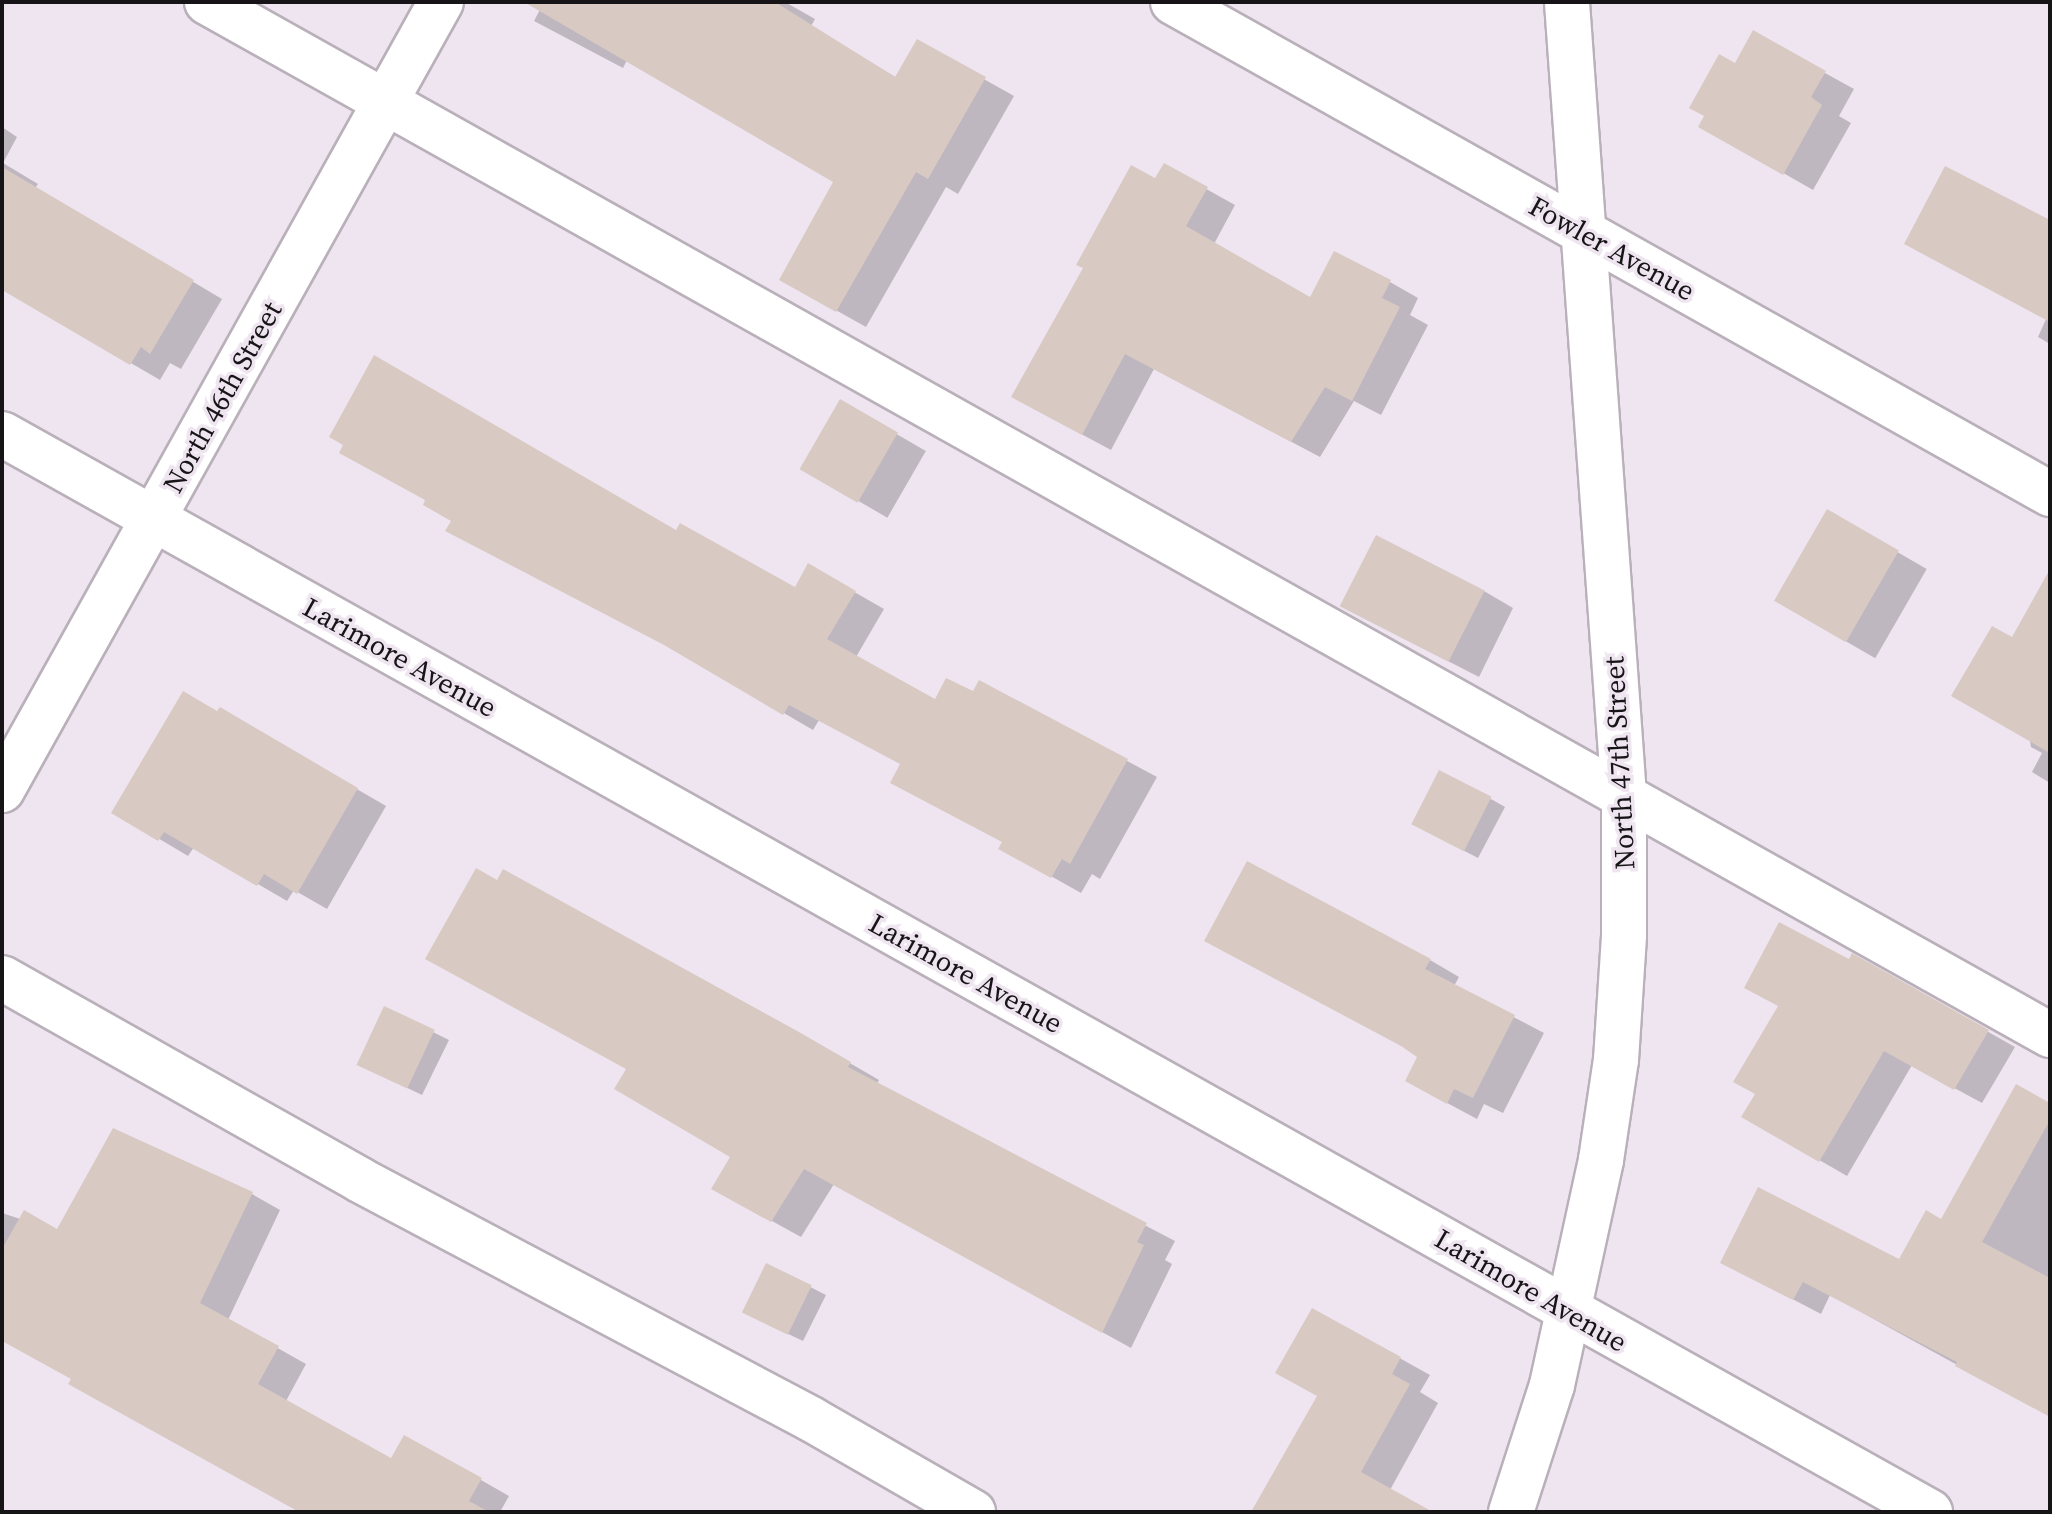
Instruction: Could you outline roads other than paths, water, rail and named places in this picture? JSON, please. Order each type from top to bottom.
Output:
[{"type":"street","points":[[207,2],[2050,1035]]},
{"type":"street","name":"North 46th Street","points":[[2,790],[441,2]]},
{"type":"street","name":"Fowler Avenue","points":[[1173,2],[2050,494]]},
{"type":"street","name":"North 47th Street","points":[[1511,1512],[1552,1385],[1601,1160],[1616,1060],[1624,935],[1624,796],[1567,2]]},
{"type":"street","name":"Larimore Avenue","points":[[2,434],[1930,1512]]},
{"type":"street","points":[[2,978],[360,1180],[811,1419],[973,1512]]}]
